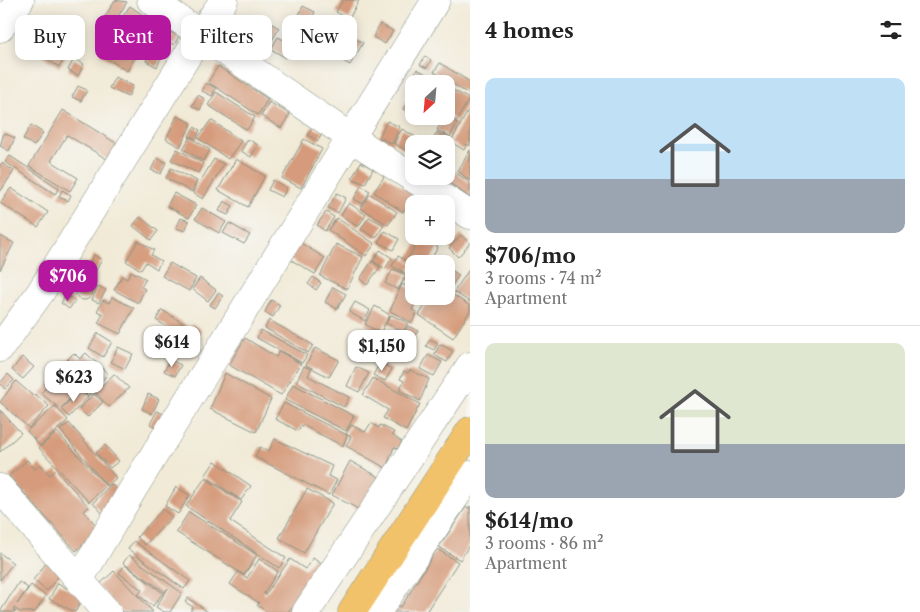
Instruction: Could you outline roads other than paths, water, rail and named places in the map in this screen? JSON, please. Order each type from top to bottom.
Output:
[{"type":"main road","points":[[352,612],[470,431]]},
{"type":"street","points":[[0,28],[20,0]]},
{"type":"street","points":[[151,0],[181,21]]},
{"type":"street","points":[[214,15],[224,0]]},
{"type":"street","points":[[79,580],[133,489],[436,0]]},
{"type":"street","points":[[0,348],[40,293],[184,60]]},
{"type":"street","points":[[237,60],[470,216]]},
{"type":"street","points":[[306,612],[470,366]]},
{"type":"street","points":[[377,612],[470,475]]},
{"type":"street","points":[[0,488],[107,612]]}]
